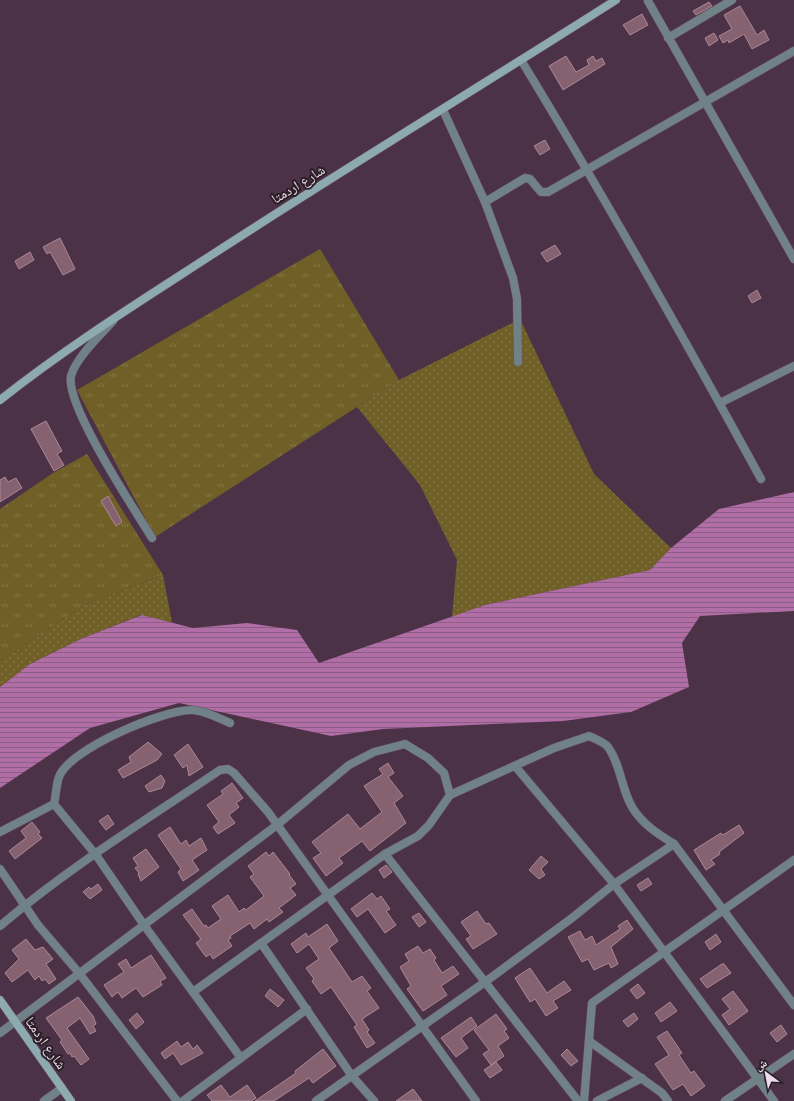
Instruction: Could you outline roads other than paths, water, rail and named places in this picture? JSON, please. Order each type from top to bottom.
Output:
[{"type":"main road","name":"شارع اردمتا","points":[[0,400],[23,382],[116,318],[308,193],[443,110],[616,0]]},
{"type":"main road","name":"شارع اردمتا","points":[[0,1000],[71,1101]]},
{"type":"street","points":[[668,38],[732,0]]},
{"type":"street","points":[[648,1],[794,260]]},
{"type":"street","points":[[485,202],[525,178],[530,179],[539,191],[546,193],[794,51]]},
{"type":"street","points":[[521,60],[588,169],[720,403],[761,479]]},
{"type":"street","points":[[443,110],[485,202],[516,288],[518,362]]},
{"type":"street","points":[[116,318],[75,366],[70,382],[71,390],[79,413],[152,538]]},
{"type":"street","points":[[720,403],[794,366]]},
{"type":"street","points":[[230,723],[207,713],[193,710],[173,712],[113,736],[82,752],[68,765],[59,776],[54,804],[96,855],[144,925],[241,1058]]},
{"type":"street","points":[[193,992],[385,854],[418,836],[429,825],[450,795],[554,748],[589,736],[607,746],[618,767],[622,786],[633,808],[652,830],[674,844],[794,1005]]},
{"type":"street","points":[[0,1033],[277,825],[348,765],[374,752],[405,744],[428,758],[444,773],[450,795]]},
{"type":"street","points":[[515,766],[614,884],[774,1101]]},
{"type":"street","points":[[0,926],[26,904],[96,855],[220,770],[228,769],[234,773],[277,825],[476,1101]]},
{"type":"street","points":[[0,832],[54,804]]},
{"type":"street","points":[[316,1101],[485,982],[572,918],[614,884],[674,844]]},
{"type":"street","points":[[385,854],[578,1101]]},
{"type":"street","points":[[584,1101],[592,1003],[794,860]]},
{"type":"street","points":[[0,869],[26,904],[38,924],[79,973],[177,1101]]},
{"type":"street","points":[[261,943],[352,1076],[374,1101]]},
{"type":"street","points":[[183,1101],[307,1009]]},
{"type":"street","points":[[589,1041],[662,1093],[668,1101]]},
{"type":"street","points":[[725,1101],[794,1054]]},
{"type":"street","points":[[597,1101],[642,1078]]},
{"type":"street","points":[[44,1101],[62,1088]]}]
